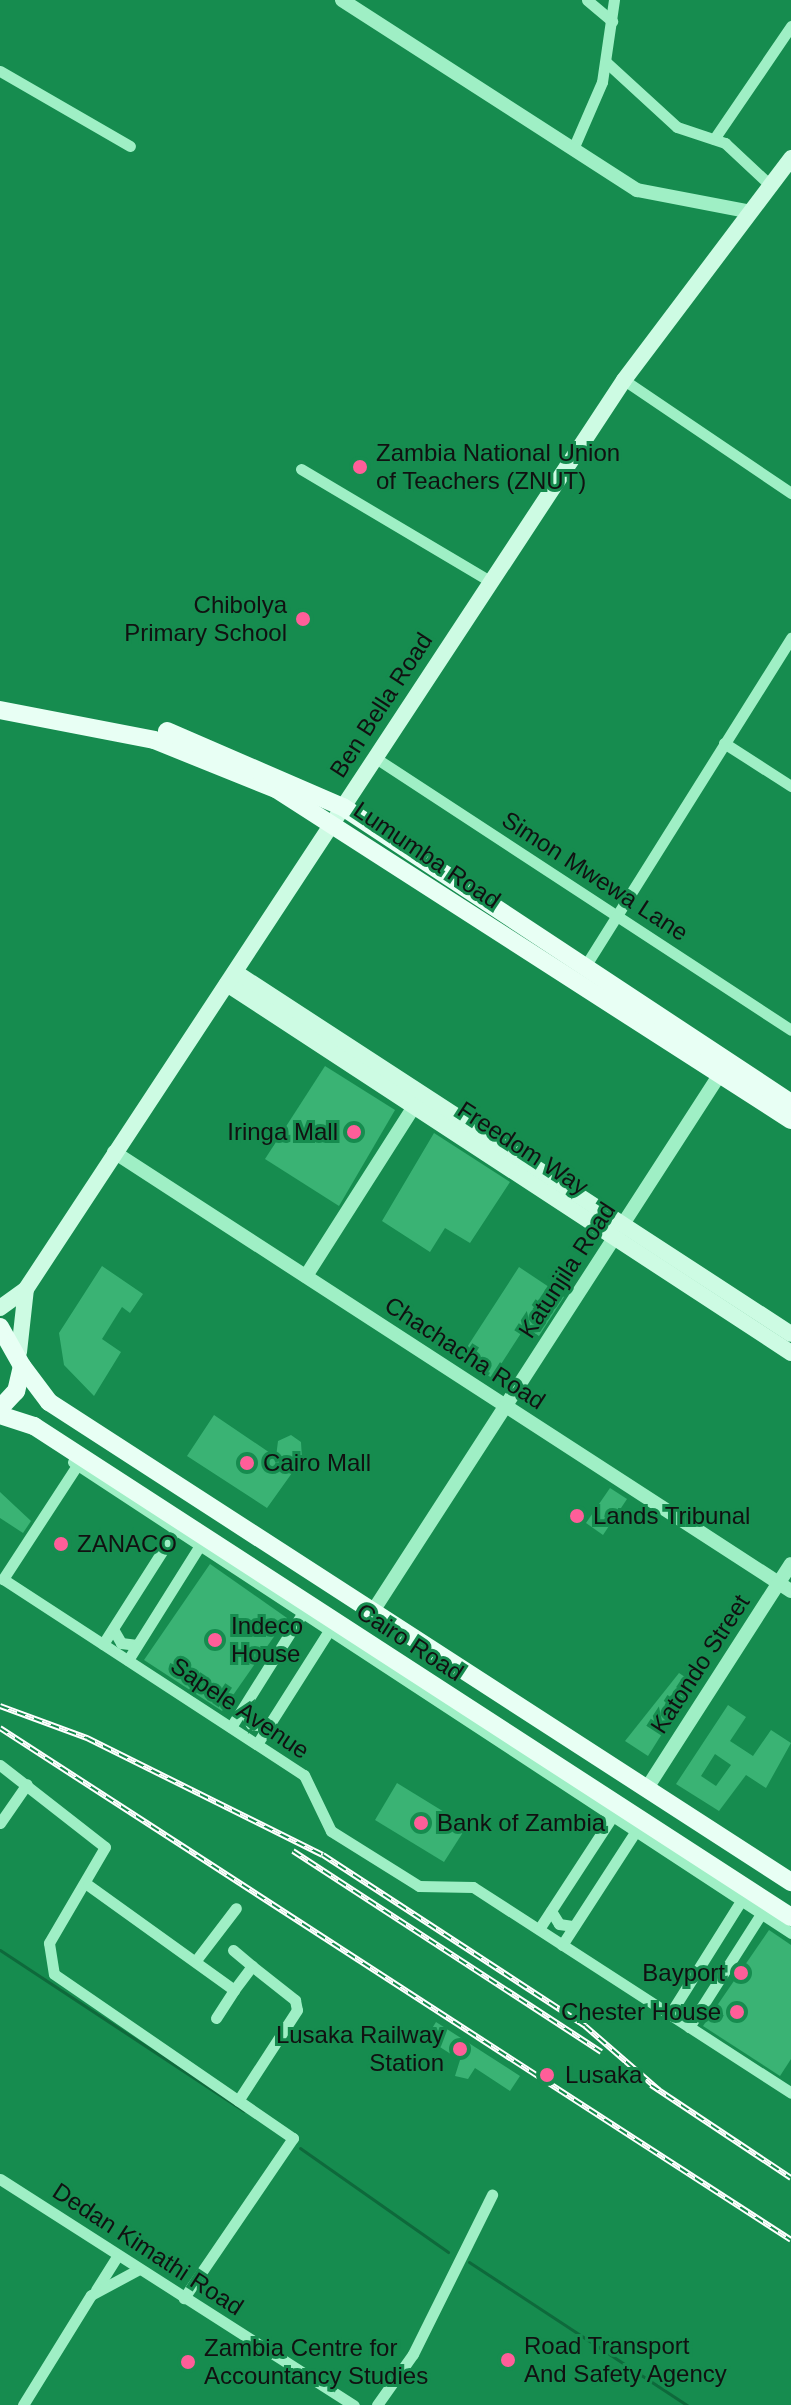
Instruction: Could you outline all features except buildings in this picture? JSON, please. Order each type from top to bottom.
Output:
[{"type":"main road","name":"Ben Bella Road","points":[[0,1308],[26,1289],[624,380],[791,158]]},
{"type":"main road","name":"Lumumba Road","points":[[0,698],[180,735],[338,814],[584,968],[791,1103]]},
{"type":"main road","name":"Lumumba Road","points":[[0,710],[99,725],[179,748],[338,814],[791,1120]]},
{"type":"main road","name":"Freedom Way","points":[[231,978],[619,1230],[791,1334]]},
{"type":"main road","name":"Freedom Way","points":[[619,1230],[791,1353]]},
{"type":"main road","name":"Ben Bella Road","points":[[21,1359],[26,1289]]},
{"type":"main road","name":"Cairo Road","points":[[0,1327],[49,1402],[791,1882]]},
{"type":"main road","points":[[0,1408],[16,1391],[21,1359]]},
{"type":"main road","name":"Cairo Road","points":[[0,1415],[65,1446],[138,1501],[198,1540],[441,1697],[496,1725],[566,1779],[658,1838],[725,1874],[744,1894],[791,1917]]},
{"type":"main road","points":[[175,1524],[189,1510],[191,1493]]},
{"type":"main road","points":[[198,1540],[198,1516],[213,1508]]},
{"type":"main road","points":[[473,1711],[487,1703],[489,1686]]},
{"type":"main road","points":[[496,1725],[497,1710],[511,1701]]},
{"type":"main road","points":[[725,1874],[738,1866],[740,1849]]},
{"type":"main road","points":[[744,1894],[748,1873],[763,1864]]},
{"type":"street","points":[[342,0],[573,149],[654,196],[709,198],[751,212]]},
{"type":"street","points":[[587,0],[612,21]]},
{"type":"street","points":[[573,149],[606,62],[614,0]]},
{"type":"street","points":[[714,139],[791,26]]},
{"type":"street","points":[[606,62],[677,127],[714,139],[770,185]]},
{"type":"street","points":[[0,71],[130,146]]},
{"type":"street","points":[[624,380],[791,493]]},
{"type":"street","points":[[301,469],[491,582]]},
{"type":"street","points":[[584,968],[791,638]]},
{"type":"street","points":[[724,743],[791,786]]},
{"type":"street","name":"Simon Mwewa Lane","points":[[374,757],[791,1030]]},
{"type":"street","name":"Katunjila Road","points":[[373,1611],[720,1074]]},
{"type":"street","points":[[306,1276],[419,1099]]},
{"type":"street","name":"Chachacha Road","points":[[114,1152],[785,1587]]},
{"type":"street","points":[[65,1446],[76,1467],[138,1501]]},
{"type":"street","name":"Sapele Avenue","points":[[76,1467],[3,1579],[304,1775],[331,1831],[419,1886],[473,1887],[791,2093]]},
{"type":"street","points":[[103,1644],[175,1524]]},
{"type":"street","points":[[128,1660],[198,1540]]},
{"type":"street","name":"Katondo Street","points":[[647,1788],[785,1587],[791,1564]]},
{"type":"street","points":[[274,1589],[328,1632],[441,1697],[566,1779],[635,1832],[658,1838],[744,1894],[761,1914],[791,1933]]},
{"type":"street","points":[[231,1727],[302,1614]]},
{"type":"street","points":[[113,1629],[121,1643],[137,1645]]},
{"type":"street","points":[[257,1744],[328,1632]]},
{"type":"street","points":[[243,1709],[251,1724],[268,1727]]},
{"type":"street","points":[[0,1765],[103,1840],[105,1857],[49,1943],[54,1974],[293,2138],[184,2298]]},
{"type":"street","points":[[0,1823],[27,1784]]},
{"type":"street","points":[[539,1929],[612,1817]]},
{"type":"street","points":[[562,1945],[635,1832]]},
{"type":"street","points":[[88,1885],[197,1959],[234,1990]]},
{"type":"street","points":[[670,2014],[744,1894]]},
{"type":"street","points":[[197,1959],[236,1908]]},
{"type":"street","points":[[551,1911],[559,1924],[574,1926]]},
{"type":"street","points":[[689,2027],[761,1914]]},
{"type":"street","points":[[233,1950],[295,2000],[297,2010],[238,2101]]},
{"type":"street","points":[[216,2018],[252,1966]]},
{"type":"street","points":[[681,1996],[686,2009],[700,2009]]},
{"type":"street","name":"Dedan Kimathi Road","points":[[0,2179],[354,2405]]},
{"type":"street","points":[[377,2405],[413,2354],[492,2195]]},
{"type":"street","points":[[23,2405],[117,2256]]},
{"type":"street","points":[[96,2290],[139,2269]]},
{"type":"waterway","points":[[0,1950],[244,2111]]},
{"type":"waterway","points":[[300,2148],[448,2252]]},
{"type":"waterway","points":[[469,2262],[687,2405]]},
{"type":"railway","points":[[0,1706],[87,1738],[323,1855],[585,2026],[659,2090]]},
{"type":"railway","points":[[0,1728],[791,2240]]},
{"type":"railway","points":[[293,1851],[601,2052]]},
{"type":"railway","points":[[651,2085],[791,2178]]},
{"type":"place","name":"Zambia National Union of Teachers (ZNUT)","points":[[360,467]]},
{"type":"place","name":"Chibolya Primary School","points":[[303,619]]},
{"type":"place","name":"Iringa Mall","points":[[354,1132]]},
{"type":"place","name":"Cairo Mall","points":[[247,1463]]},
{"type":"place","name":"Lands Tribunal","points":[[577,1516]]},
{"type":"place","name":"ZANACO","points":[[61,1544]]},
{"type":"place","name":"Indeco House","points":[[215,1640]]},
{"type":"place","name":"Bank of Zambia","points":[[421,1823]]},
{"type":"place","name":"Bayport","points":[[741,1973]]},
{"type":"place","name":"Chester House","points":[[737,2012]]},
{"type":"place","name":"Lusaka Railway Station","points":[[460,2049]]},
{"type":"place","name":"Lusaka","points":[[547,2075]]},
{"type":"place","name":"Road Transport And Safety Agency","points":[[508,2360]]},
{"type":"place","name":"Zambia Centre for Accountancy Studies","points":[[188,2362]]}]
